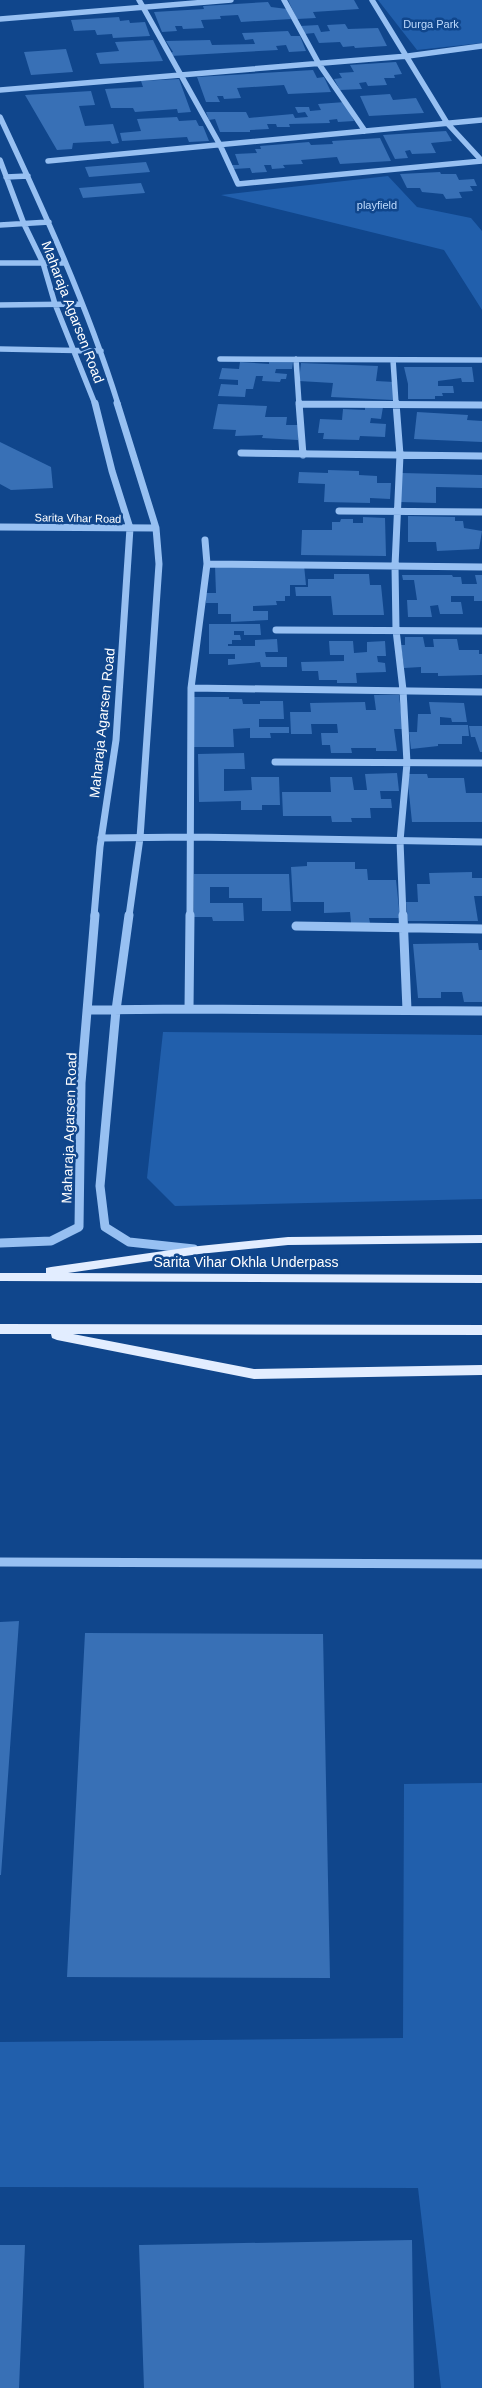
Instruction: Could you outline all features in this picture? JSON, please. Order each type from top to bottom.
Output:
[{"type":"main road","points":[[5,1278],[199,1250],[288,1241],[482,1239]]},
{"type":"main road","name":"Sarita Vihar Okhla Underpass","points":[[5,1278],[482,1279]]},
{"type":"main road","points":[[0,1329],[482,1330]]},
{"type":"main road","points":[[27,1329],[254,1374],[482,1370]]},
{"type":"street","points":[[138,0],[220,145],[238,184],[482,161]]},
{"type":"street","points":[[0,20],[231,0]]},
{"type":"street","points":[[284,0],[319,64],[365,131]]},
{"type":"street","points":[[372,0],[448,123],[482,161]]},
{"type":"street","points":[[0,90],[408,56],[482,46]]},
{"type":"street","name":"Maharaja Agarsen Road","points":[[0,117],[49,222],[101,351],[156,528],[159,564],[140,838],[116,1010],[100,1186],[105,1227],[129,1242],[199,1250]]},
{"type":"street","points":[[48,162],[482,120]]},
{"type":"street","name":"Maharaja Agarsen Road","points":[[0,160],[24,224],[43,263],[55,304],[94,400],[112,470],[130,528],[116,740],[101,838],[81,1083],[80,1227],[67,1237],[47,1243],[0,1243]]},
{"type":"street","points":[[6,177],[28,176]]},
{"type":"street","points":[[0,225],[49,222]]},
{"type":"street","points":[[0,263],[64,263]]},
{"type":"street","points":[[0,304],[82,304]]},
{"type":"street","points":[[0,350],[101,351]]},
{"type":"street","points":[[220,359],[482,360]]},
{"type":"street","points":[[296,359],[303,455]]},
{"type":"street","points":[[393,360],[398,404],[400,455],[395,566],[396,630],[403,690],[407,763],[400,841],[407,1010]]},
{"type":"street","points":[[299,404],[482,405]]},
{"type":"street","points":[[241,453],[482,456]]},
{"type":"street","points":[[339,511],[482,512]]},
{"type":"street","name":"Sarita Vihar Road","points":[[0,527],[156,528]]},
{"type":"street","points":[[189,1010],[192,688],[207,564],[205,540]]},
{"type":"street","points":[[207,564],[482,567]]},
{"type":"street","points":[[276,630],[482,631]]},
{"type":"street","points":[[192,688],[482,692]]},
{"type":"street","points":[[275,762],[482,763]]},
{"type":"street","points":[[101,838],[192,837],[482,842]]},
{"type":"street","points":[[296,926],[482,929]]},
{"type":"street","points":[[87,1010],[482,1011]]},
{"type":"street","points":[[0,1562],[482,1564]]},
{"type":"green space","name":"Durga Park","points":[[378,0],[482,0],[482,43],[417,50]]},
{"type":"green space","name":"playfield","points":[[388,176],[417,207],[471,218],[482,231],[482,310],[444,250],[221,195]]},
{"type":"green space","points":[[163,1032],[482,1035],[482,1199],[175,1206],[147,1178]]},
{"type":"green space","points":[[482,1783],[482,2388],[441,2388],[418,2188],[0,2187],[0,2042],[403,2038],[404,1784]]},
{"type":"building","points":[[288,0],[354,0],[359,9],[313,12],[316,18],[297,19]]},
{"type":"building","points":[[268,2],[271,7],[287,9],[291,19],[241,22],[238,15],[220,16],[221,19],[201,20],[204,28],[183,29],[182,26],[175,26],[177,31],[162,32],[154,12],[204,9],[203,6]]},
{"type":"building","points":[[119,17],[120,21],[129,20],[130,23],[145,22],[150,36],[113,38],[112,34],[97,35],[95,30],[74,31],[71,20]]},
{"type":"building","points":[[345,24],[348,29],[378,28],[387,46],[355,48],[354,46],[343,47],[340,42],[319,43],[314,33],[304,34],[300,26],[318,25],[321,32],[330,31],[327,25]]},
{"type":"building","points":[[288,31],[291,36],[300,36],[306,51],[289,52],[286,45],[276,46],[278,50],[171,56],[170,53],[173,52],[166,41],[210,40],[212,45],[255,44],[253,39],[245,40],[242,33]]},
{"type":"building","points":[[153,40],[163,61],[100,64],[96,53],[119,51],[115,42]]},
{"type":"building","points":[[66,49],[73,72],[31,75],[24,52]]},
{"type":"building","points":[[396,62],[402,74],[394,75],[395,78],[384,78],[387,85],[368,86],[366,82],[359,83],[362,89],[340,90],[334,79],[342,78],[339,73],[354,72],[350,65]]},
{"type":"building","points":[[313,70],[317,78],[324,77],[331,92],[288,94],[284,85],[237,88],[241,98],[224,99],[223,96],[217,96],[220,102],[206,102],[197,77]]},
{"type":"building","points":[[179,79],[191,112],[178,113],[177,109],[135,112],[133,108],[111,108],[105,89],[143,87],[141,81]]},
{"type":"building","points":[[91,91],[95,105],[79,106],[85,126],[113,124],[119,143],[112,144],[110,141],[73,143],[72,149],[57,150],[25,95]]},
{"type":"building","points":[[390,94],[393,100],[416,98],[424,113],[369,116],[360,96]]},
{"type":"building","points":[[345,102],[354,121],[338,122],[337,119],[329,120],[330,123],[289,124],[290,127],[277,127],[276,124],[267,124],[269,129],[250,130],[250,132],[220,132],[215,119],[209,120],[206,112],[246,112],[249,118],[293,114],[295,118],[308,117],[305,112],[298,113],[295,107],[309,107],[310,111],[321,110],[318,104]]},
{"type":"building","points":[[177,117],[179,121],[196,120],[199,126],[203,126],[209,141],[189,142],[187,137],[122,141],[120,133],[141,131],[137,119]]},
{"type":"building","points":[[446,131],[452,141],[431,143],[436,153],[412,154],[410,150],[405,151],[408,158],[395,159],[383,135]]},
{"type":"building","points":[[380,138],[391,161],[340,164],[337,157],[301,160],[303,164],[283,165],[285,168],[272,169],[271,165],[264,165],[267,172],[252,173],[250,168],[234,169],[232,165],[239,165],[235,154],[257,153],[255,149],[261,149],[260,146],[309,142],[311,145],[333,144],[332,141]]},
{"type":"building","points":[[146,162],[150,172],[89,177],[85,167]]},
{"type":"building","points":[[440,172],[441,174],[456,174],[459,180],[474,179],[477,186],[470,186],[473,191],[459,192],[462,198],[446,199],[443,194],[422,192],[420,188],[407,188],[400,174]]},
{"type":"building","points":[[141,183],[145,193],[83,198],[79,188]]},
{"type":"building","points":[[269,361],[293,362],[292,369],[276,369],[275,373],[287,374],[286,379],[281,379],[280,382],[262,381],[263,376],[256,376],[253,389],[246,389],[245,397],[218,396],[221,384],[238,385],[238,380],[219,379],[222,368],[239,369],[240,362],[269,364]]},
{"type":"building","points":[[301,363],[378,366],[376,381],[394,382],[393,400],[331,397],[333,383],[299,381]]},
{"type":"building","points":[[404,367],[472,367],[474,382],[462,382],[461,378],[438,381],[438,386],[453,386],[454,393],[442,393],[443,396],[435,396],[435,399],[408,399],[408,384]]},
{"type":"building","points":[[218,404],[267,406],[265,417],[287,417],[286,425],[300,425],[298,440],[262,438],[263,435],[235,436],[236,430],[213,429]]},
{"type":"building","points":[[365,406],[383,407],[381,419],[371,418],[370,423],[386,424],[385,437],[360,436],[359,440],[323,439],[324,433],[318,433],[320,419],[342,420],[343,409],[365,410]]},
{"type":"building","points":[[417,412],[468,415],[467,420],[482,421],[482,442],[414,439]]},
{"type":"building","points":[[0,442],[51,467],[53,488],[11,490],[0,484]]},
{"type":"building","points":[[328,470],[359,471],[359,475],[377,476],[377,483],[391,483],[390,499],[370,498],[370,503],[324,502],[325,484],[298,483],[299,472],[328,473]]},
{"type":"building","points":[[402,473],[482,475],[482,488],[436,487],[436,503],[400,502]]},
{"type":"building","points":[[408,516],[455,517],[455,521],[463,521],[464,528],[482,531],[479,549],[437,551],[436,542],[408,542]]},
{"type":"building","points":[[363,517],[385,518],[386,556],[301,555],[302,530],[332,530],[332,522],[340,522],[341,519],[353,519],[353,523],[363,523]]},
{"type":"building","points":[[304,565],[306,585],[290,585],[290,596],[285,596],[285,601],[276,601],[277,605],[253,606],[253,611],[268,611],[268,620],[231,622],[231,614],[218,614],[218,603],[206,603],[206,593],[216,593],[215,566]]},
{"type":"building","points":[[334,574],[369,574],[370,585],[381,585],[384,615],[333,615],[331,596],[296,596],[295,587],[308,587],[308,579],[334,579]]},
{"type":"building","points":[[402,575],[452,575],[453,577],[461,577],[462,584],[477,584],[475,575],[482,575],[482,601],[474,601],[474,596],[451,596],[451,602],[461,602],[463,614],[440,614],[438,605],[430,606],[432,617],[408,617],[407,600],[417,600],[414,580],[403,580]]},
{"type":"building","points":[[209,624],[260,624],[261,635],[244,635],[244,631],[234,631],[234,635],[240,635],[241,640],[232,640],[232,644],[228,644],[228,646],[255,646],[255,640],[277,639],[278,652],[265,652],[266,657],[287,657],[287,667],[261,667],[260,662],[228,665],[228,659],[235,659],[235,654],[209,654]]},
{"type":"building","points":[[405,637],[423,637],[425,647],[434,647],[433,639],[457,639],[459,650],[479,650],[479,654],[482,654],[482,675],[438,676],[438,673],[421,673],[421,667],[404,668],[401,645],[405,645]]},
{"type":"building","points":[[329,641],[353,641],[354,653],[367,652],[367,642],[385,641],[386,656],[377,656],[378,662],[385,663],[386,672],[356,673],[357,683],[337,683],[337,680],[319,680],[318,671],[302,671],[301,662],[344,661],[344,655],[330,655]]},
{"type":"building","points":[[374,695],[399,695],[403,729],[394,729],[397,751],[376,751],[376,748],[351,748],[352,753],[331,753],[330,745],[322,745],[321,733],[338,733],[337,724],[311,724],[312,734],[291,734],[290,712],[311,712],[310,703],[365,702],[366,710],[376,710]]},
{"type":"building","points":[[194,697],[229,697],[229,699],[242,699],[243,704],[260,704],[260,701],[283,701],[284,719],[259,719],[259,727],[289,727],[289,733],[270,733],[271,738],[250,738],[250,728],[233,729],[234,747],[194,747]]},
{"type":"building","points":[[429,702],[464,703],[467,722],[452,722],[451,718],[440,717],[440,725],[468,725],[469,736],[462,736],[462,744],[438,744],[438,746],[411,749],[409,732],[417,732],[418,714],[431,714]]},
{"type":"building","points":[[469,726],[482,726],[482,752],[480,752],[475,737],[471,737]]},
{"type":"building","points":[[244,753],[245,769],[224,769],[224,791],[252,790],[251,777],[279,777],[280,805],[262,805],[262,810],[241,810],[241,801],[199,802],[198,754]]},
{"type":"building","points":[[397,773],[399,791],[380,791],[381,799],[391,799],[392,808],[370,808],[371,818],[351,818],[352,822],[332,822],[331,816],[283,816],[282,792],[331,792],[330,777],[352,777],[354,790],[367,790],[365,774]]},
{"type":"building","points":[[407,774],[427,774],[428,778],[464,778],[466,793],[482,793],[482,822],[412,822]]},
{"type":"building","points":[[307,862],[355,862],[355,869],[367,869],[368,880],[396,880],[400,918],[369,918],[370,923],[351,923],[350,912],[324,913],[324,902],[293,902],[291,867],[307,866]]},
{"type":"building","points":[[472,872],[472,878],[482,878],[482,896],[474,896],[478,921],[408,921],[406,902],[418,902],[417,884],[430,884],[429,873]]},
{"type":"building","points":[[194,874],[289,874],[291,911],[262,911],[262,898],[229,898],[229,887],[210,887],[210,903],[243,903],[244,921],[213,921],[212,917],[194,917]]},
{"type":"building","points":[[478,943],[479,950],[482,950],[482,1002],[464,1002],[462,992],[441,992],[441,998],[418,998],[413,944]]},
{"type":"building","points":[[19,1621],[1,1875],[0,1875],[0,1622]]},
{"type":"building","points":[[85,1633],[323,1634],[330,1978],[67,1977]]},
{"type":"building","points":[[412,2240],[414,2388],[144,2388],[139,2245]]},
{"type":"building","points":[[0,2245],[25,2245],[19,2388],[0,2388]]}]
